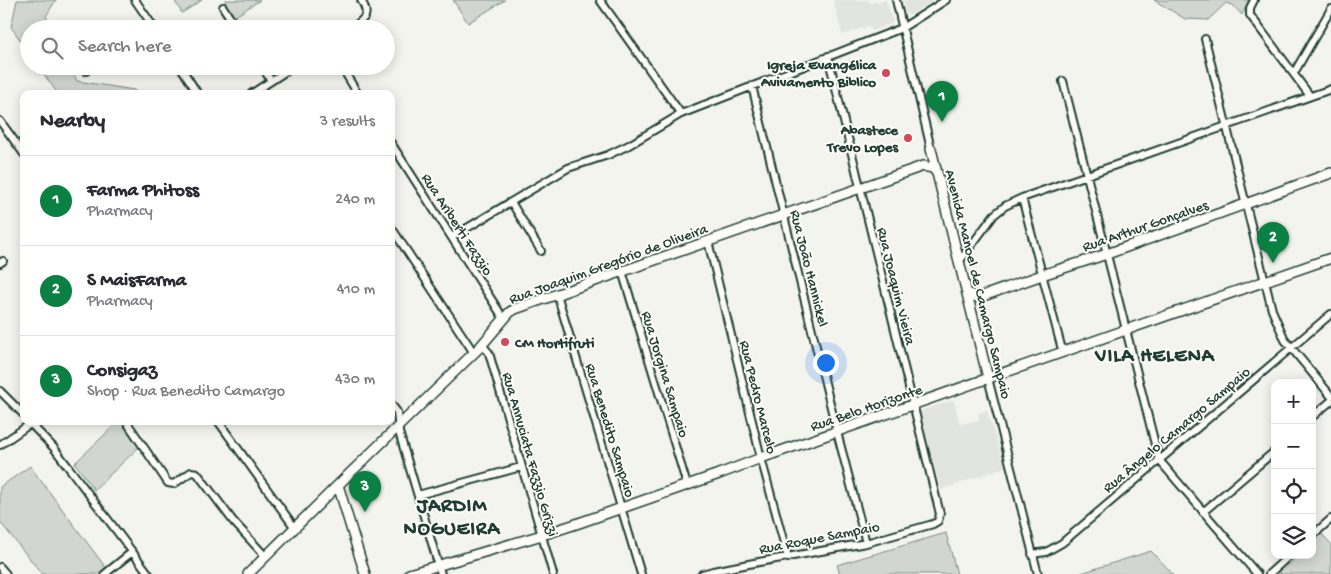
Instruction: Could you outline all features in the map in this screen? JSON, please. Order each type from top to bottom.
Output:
[{"type":"street","points":[[135,0],[149,20]]},
{"type":"street","points":[[361,0],[366,8],[366,15],[362,20]]},
{"type":"street","points":[[600,0],[681,114]]},
{"type":"street","name":"Avenida Manoel de Camargo Sampaio","points":[[896,0],[931,149],[1038,574]]},
{"type":"street","points":[[452,237],[568,168],[630,146],[681,114],[902,28],[946,0]]},
{"type":"street","points":[[1254,0],[1250,8],[1250,15],[1310,96]]},
{"type":"street","points":[[223,7],[231,20]]},
{"type":"street","points":[[1294,73],[1331,10]]},
{"type":"street","points":[[1205,39],[1272,310],[1285,340],[1331,396]]},
{"type":"street","name":"Rua Joaquim Vieira","points":[[828,56],[940,514],[938,521]]},
{"type":"street","points":[[186,75],[195,90]]},
{"type":"street","points":[[267,75],[271,81]]},
{"type":"street","points":[[262,90],[280,75]]},
{"type":"street","points":[[346,75],[355,90]]},
{"type":"street","points":[[1063,81],[1159,460],[1257,574]]},
{"type":"street","name":"Rua João Hannickel","points":[[752,86],[866,543]]},
{"type":"street","points":[[959,262],[994,215],[1005,206],[1022,198],[1331,89]]},
{"type":"street","points":[[0,121],[20,148]]},
{"type":"street","name":"Rua Ariberti Fazzio","points":[[395,149],[504,319]]},
{"type":"street","points":[[931,149],[929,159],[923,166],[933,168],[938,175]]},
{"type":"street","name":"Rua Joaquim Gregório de Oliveira","points":[[248,574],[398,429],[477,350],[515,308],[923,166]]},
{"type":"street","name":"Rua Arthur Gonçalves","points":[[967,293],[976,297],[983,296],[1331,173]]},
{"type":"street","points":[[1022,198],[1061,346],[1066,351]]},
{"type":"street","points":[[511,202],[542,251]]},
{"type":"street","name":"Rua Annuciata Fazzio Grizzi","points":[[395,233],[477,350],[484,347],[489,353],[553,574]]},
{"type":"street","name":"Rua Pedro Marcelo","points":[[708,241],[761,458],[788,558]]},
{"type":"street","name":"Rua Belo Horizonte","points":[[409,574],[440,570],[542,536],[1331,258]]},
{"type":"street","name":"Rua Jorgina Sampaio","points":[[622,271],[687,485]]},
{"type":"street","name":"Rua Benedito Sampaio","points":[[557,294],[641,574]]},
{"type":"street","name":"Rua Ângelo Camargo Sampaio","points":[[1032,554],[1046,552],[1062,543],[1331,314]]},
{"type":"street","points":[[0,391],[20,409]]},
{"type":"street","points":[[1316,414],[1331,401]]},
{"type":"street","points":[[395,409],[404,415],[412,413]]},
{"type":"street","points":[[397,412],[398,429],[440,570]]},
{"type":"street","points":[[0,445],[26,425]]},
{"type":"street","points":[[33,425],[54,448],[149,574]]},
{"type":"street","points":[[129,425],[168,484],[174,484],[191,472],[198,473],[233,521],[266,557]]},
{"type":"street","points":[[221,425],[295,528]]},
{"type":"street","points":[[1203,512],[1271,454]]},
{"type":"street","points":[[418,495],[521,467]]},
{"type":"street","points":[[338,485],[365,574]]},
{"type":"street","points":[[1316,532],[1331,519]]},
{"type":"street","name":"Rua Roque Sampaio","points":[[702,574],[866,543],[938,521]]},
{"type":"street","points":[[105,574],[132,552]]},
{"type":"street","points":[[1269,574],[1286,559]]},
{"type":"street","points":[[0,567],[6,574]]},
{"type":"shaded area","points":[[17,0],[56,0],[46,16],[48,20],[20,20],[20,40],[11,27]]},
{"type":"shaded area","points":[[174,0],[202,0],[182,13]]},
{"type":"shaded area","points":[[225,0],[260,0],[234,17],[226,6]]},
{"type":"shaded area","points":[[453,0],[505,0],[468,23]]},
{"type":"shaded area","points":[[833,0],[869,0],[870,3],[886,0],[893,23],[872,31],[869,26],[842,35]]},
{"type":"shaded area","points":[[903,0],[935,0],[910,15],[906,14]]},
{"type":"shaded area","points":[[1154,0],[1249,0],[1242,15],[1233,5],[1226,3],[1208,20],[1185,19]]},
{"type":"shaded area","points":[[44,75],[74,75],[77,81],[134,90],[55,90]]},
{"type":"shaded area","points":[[954,400],[960,424],[979,420],[978,413],[987,410],[1005,467],[941,490],[919,411]]},
{"type":"shaded area","points":[[115,425],[127,425],[140,446],[94,490],[75,463]]},
{"type":"shaded area","points":[[30,466],[106,568],[98,574],[42,574],[0,522],[0,487]]},
{"type":"shaded area","points":[[946,533],[957,574],[840,574],[837,565]]},
{"type":"shaded area","points":[[1322,534],[1331,544],[1331,574],[1279,574],[1295,559],[1316,559],[1316,539]]},
{"type":"shaded area","points":[[1151,551],[1173,574],[1078,574]]},
{"type":"place","name":"Igreja Evangélica Avivamento Biblico","points":[[886,73]]},
{"type":"place","name":"Farma Phitoss","points":[[942,122]]},
{"type":"place","name":"Abastece Trevo Lopes","points":[[908,138]]},
{"type":"place","name":"S MaisFarma","points":[[1273,263]]},
{"type":"place","name":"CM Hortifruti","points":[[505,342]]},
{"type":"place","name":"Consigaz","points":[[365,512]]},
{"type":"district","name":"VILA HELENA","points":[[1155,354]]},
{"type":"district","name":"JARDIM NOGUEIRA","points":[[452,516]]}]
